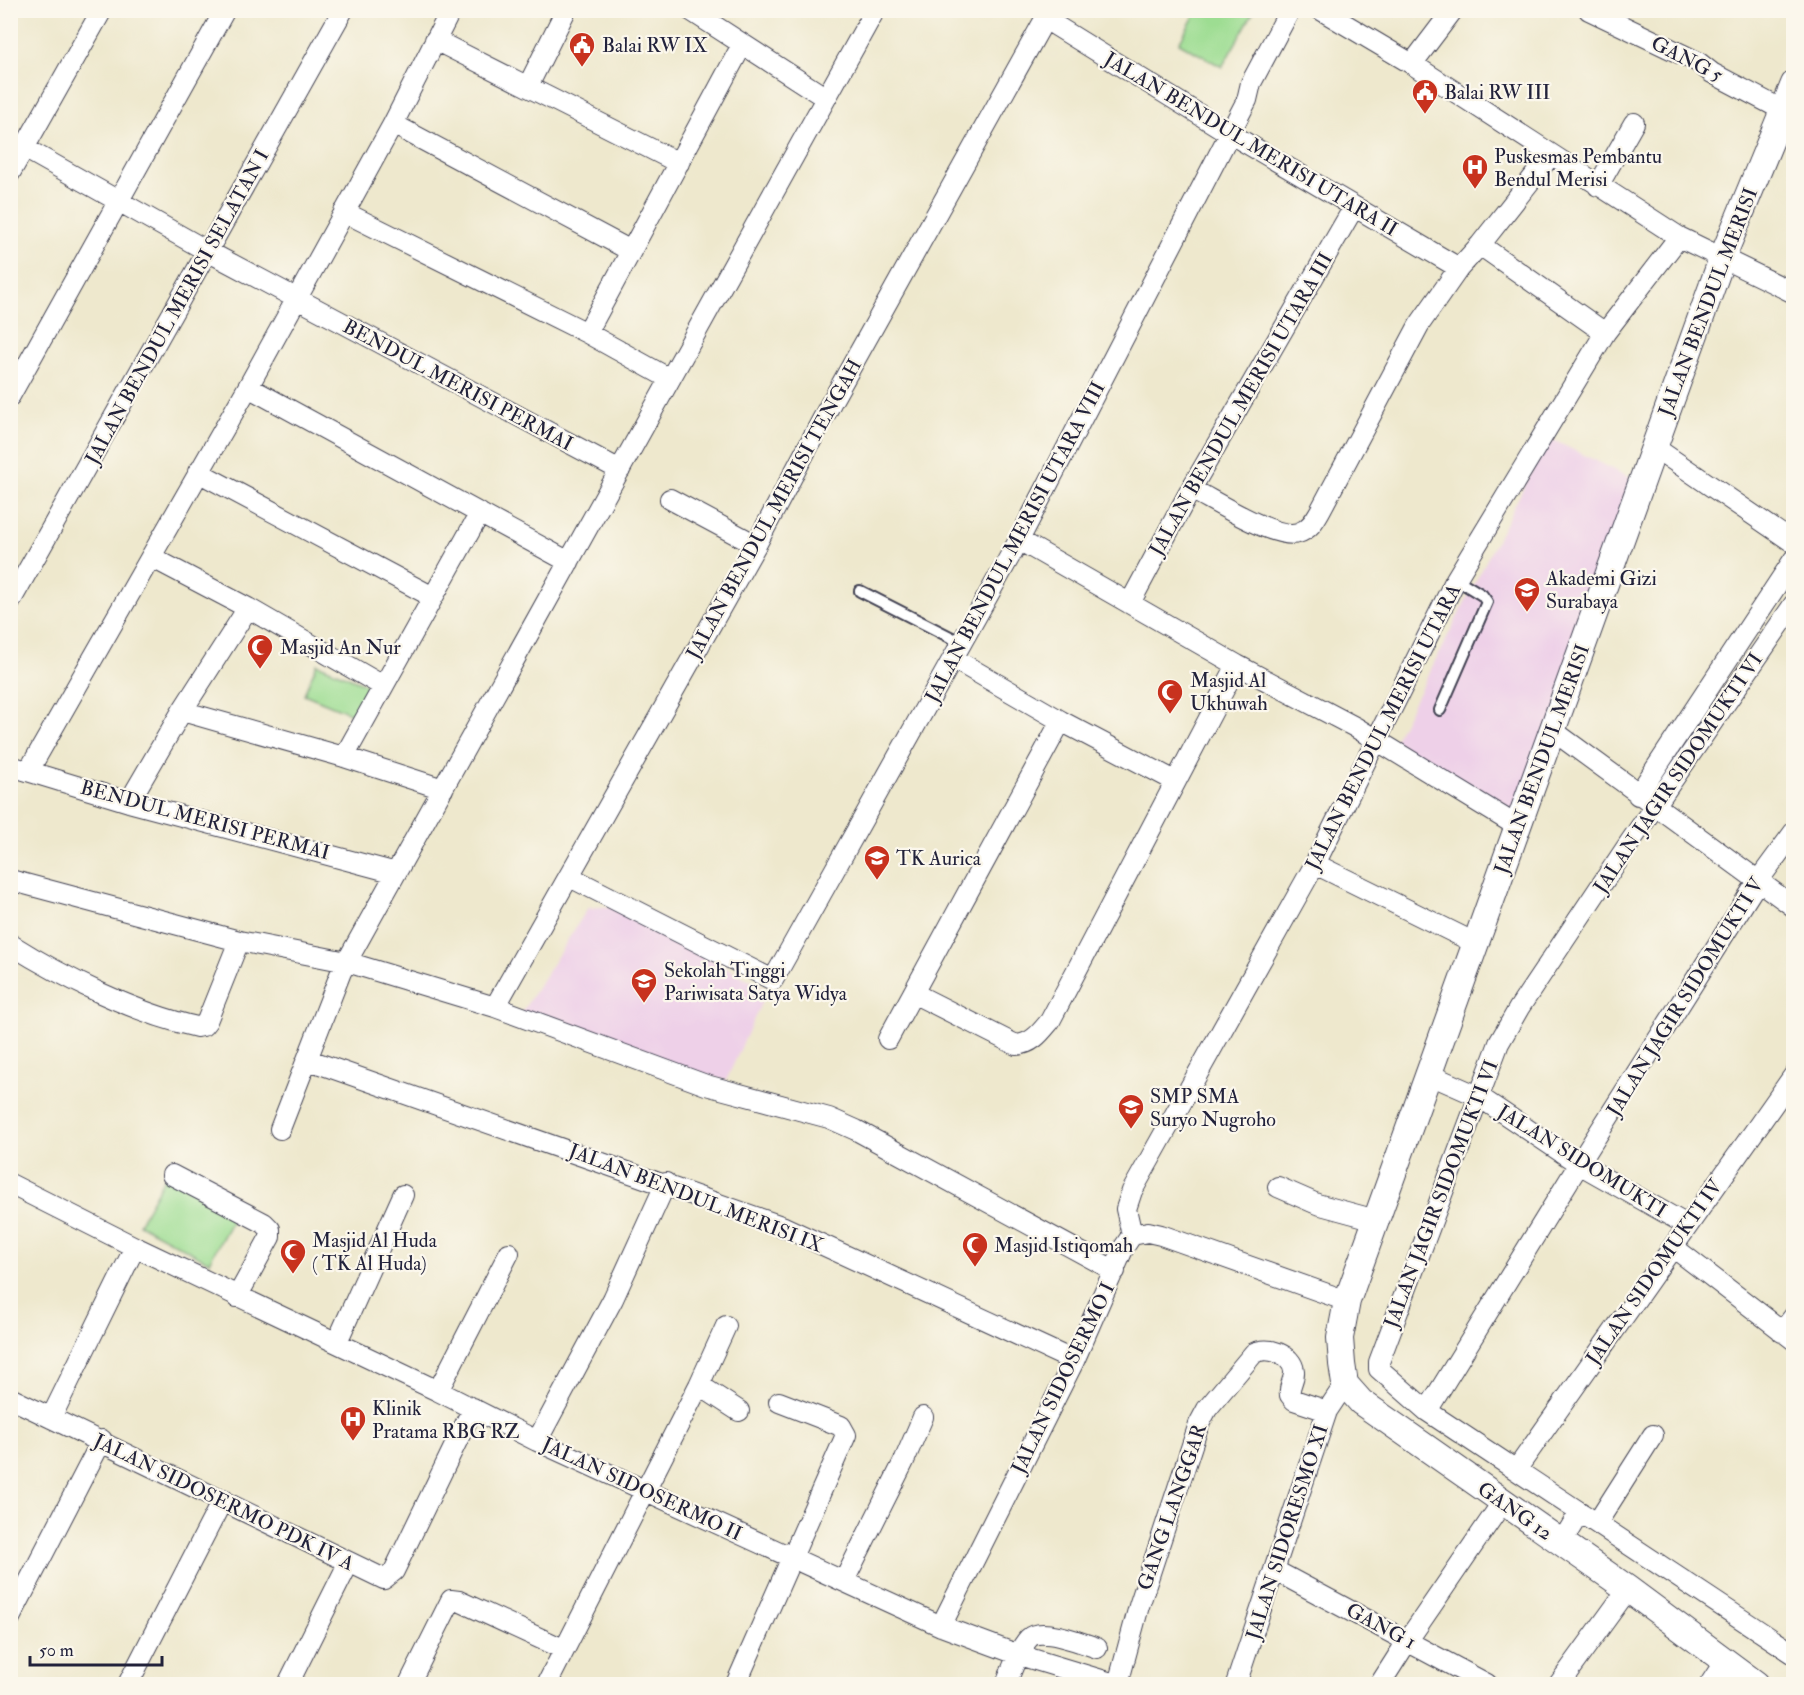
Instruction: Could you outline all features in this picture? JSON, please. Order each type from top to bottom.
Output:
[{"type":"street","points":[[10,173],[18,145],[102,10]]},
{"type":"street","points":[[10,396],[225,10]]},
{"type":"street","name":"JALAN BENDUL MERISI SELATAN I","points":[[10,602],[209,252],[343,10]]},
{"type":"street","points":[[383,686],[248,608],[151,557],[393,124],[451,10]]},
{"type":"street","points":[[528,86],[566,10]]},
{"type":"street","points":[[690,10],[826,98]]},
{"type":"street","name":"JALAN BENDUL MERISI UTARA VIII","points":[[570,877],[773,980],[1019,540],[1247,100],[1251,83],[1290,10]]},
{"type":"street","name":"JALAN BENDUL MERISI UTARA VIII","points":[[1247,100],[1262,88],[1305,10]]},
{"type":"street","points":[[1321,10],[1412,64],[1550,156],[1679,237],[1794,292]]},
{"type":"street","points":[[1412,64],[1453,10]]},
{"type":"street","name":"GANG 5","points":[[1589,10],[1698,62],[1712,73],[1789,112]]},
{"type":"street","points":[[280,1129],[309,1060],[340,975],[826,98],[868,13]]},
{"type":"street","name":"JALAN BENDUL MERISI UTARA II","points":[[1047,15],[1229,134],[1459,268]]},
{"type":"street","name":"JALAN BENDUL MERISI TENGAH","points":[[495,1007],[756,545],[837,393],[1047,15]]},
{"type":"street","points":[[435,40],[679,163]]},
{"type":"street","points":[[587,333],[742,45]]},
{"type":"street","name":"JALAN BENDUL MERISI","points":[[1347,1301],[1722,256],[1789,112],[1794,84]]},
{"type":"street","points":[[1598,186],[1635,123]]},
{"type":"street","points":[[393,124],[631,251]]},
{"type":"street","name":"BENDUL MERISI PERMAI","points":[[18,145],[296,299],[620,470]]},
{"type":"street","points":[[1191,489],[1271,529],[1286,534],[1306,529],[1320,511],[1419,325],[1459,268],[1550,156]]},
{"type":"street","name":"JALAN BENDUL MERISI UTARA III","points":[[1130,603],[1191,489],[1354,207]]},
{"type":"street","points":[[344,212],[587,333],[670,379]]},
{"type":"street","name":"JALAN BENDUL MERISI UTARA","points":[[1132,1235],[1126,1209],[1131,1191],[1315,864],[1456,579],[1605,333],[1679,237]]},
{"type":"street","points":[[1480,245],[1605,333]]},
{"type":"street","points":[[248,387],[569,561]]},
{"type":"street","points":[[1654,447],[1794,543]]},
{"type":"street","points":[[198,472],[433,597]]},
{"type":"street","points":[[670,499],[756,545]]},
{"type":"street","points":[[344,756],[480,513]]},
{"type":"street","points":[[1019,540],[1237,665],[1377,741],[1518,826]]},
{"type":"street","name":"BENDUL MERISI PERMAI","points":[[151,557],[22,769],[129,802],[396,873]]},
{"type":"street","points":[[1646,801],[1794,559]]},
{"type":"street","name":"JALAN JAGIR SIDOMUKTI VI","points":[[1790,1645],[1426,1411],[1379,1369],[1379,1362],[1471,1092],[1519,1008],[1646,801],[1794,604]]},
{"type":"street","points":[[129,802],[182,711],[248,608]]},
{"type":"street","points":[[958,651],[1061,721],[1175,781]]},
{"type":"street","points":[[913,993],[1016,1044],[1026,1044],[1038,1035],[1050,1021],[1237,665]]},
{"type":"street","points":[[182,711],[344,756],[443,789]]},
{"type":"street","points":[[888,1039],[1061,721]]},
{"type":"street","points":[[1552,730],[1646,801],[1794,907]]},
{"type":"street","name":"JALAN JAGIR SIDOMUKTI V","points":[[1426,1411],[1758,881],[1794,832]]},
{"type":"street","points":[[1315,864],[1475,943]]},
{"type":"street","points":[[10,880],[239,940],[340,975],[495,1007],[706,1084],[829,1119],[856,1130],[1115,1271]]},
{"type":"street","points":[[10,944],[44,966],[105,994],[197,1027],[203,1026],[207,1021],[239,940]]},
{"type":"street","name":"JALAN BENDUL MERISI IX","points":[[309,1060],[666,1183],[784,1227],[1074,1361]]},
{"type":"street","name":"JALAN SIDOMUKTI","points":[[1428,1074],[1471,1092],[1579,1164],[1687,1225]]},
{"type":"street","name":"JALAN SIDOMUKTI IV","points":[[1516,1470],[1586,1367],[1794,1075]]},
{"type":"street","points":[[172,1175],[270,1229],[270,1238],[237,1297]]},
{"type":"street","points":[[537,1441],[613,1299],[666,1183]]},
{"type":"street","name":"JALAN SIDOSERMO II","points":[[10,1184],[237,1297],[337,1342],[537,1441],[941,1626],[1019,1655],[1117,1684]]},
{"type":"street","points":[[1278,1187],[1317,1204],[1376,1220]]},
{"type":"street","points":[[337,1342],[403,1195]]},
{"type":"street","points":[[1132,1235],[1148,1232],[1161,1235],[1347,1301],[1340,1338],[1345,1384]]},
{"type":"street","name":"JALAN SIDOSERMO I","points":[[941,1626],[1074,1361],[1132,1235]]},
{"type":"street","points":[[51,1418],[135,1247]]},
{"type":"street","points":[[1673,1247],[1790,1329]]},
{"type":"street","points":[[438,1391],[509,1253]]},
{"type":"street","points":[[547,1684],[699,1385],[726,1326]]},
{"type":"street","name":"GANG LANGGAR","points":[[1117,1684],[1184,1464],[1207,1409],[1254,1353],[1264,1350],[1287,1358],[1291,1364],[1294,1375],[1290,1395],[1294,1400],[1327,1411]]},
{"type":"street","name":"JALAN SIDORESMO XI","points":[[1236,1684],[1327,1411],[1345,1384]]},
{"type":"street","name":"GANG 12","points":[[1345,1384],[1361,1402],[1502,1503],[1628,1589],[1756,1684]]},
{"type":"street","points":[[699,1385],[739,1411]]},
{"type":"street","name":"JALAN SIDOSERMO PDK IV A","points":[[10,1398],[223,1499],[381,1579],[386,1579],[394,1571],[473,1408]]},
{"type":"street","points":[[736,1684],[846,1435],[840,1426],[779,1402]]},
{"type":"street","points":[[844,1581],[904,1461],[923,1417]]},
{"type":"street","points":[[1597,1523],[1653,1435]]},
{"type":"street","points":[[10,1618],[102,1440]]},
{"type":"street","points":[[128,1684],[223,1499]]},
{"type":"street","points":[[1380,1684],[1502,1503]]},
{"type":"street","points":[[1561,1543],[1580,1512]]},
{"type":"street","points":[[288,1684],[348,1564]]},
{"type":"street","name":"GANG 1","points":[[1274,1570],[1487,1684]]},
{"type":"street","points":[[1559,1684],[1628,1589]]},
{"type":"street","points":[[409,1684],[445,1607],[451,1600],[459,1601],[563,1649]]},
{"type":"street","points":[[1006,1684],[1028,1639],[1039,1633],[1076,1640],[1096,1648]]},
{"type":"street","points":[[1710,1684],[1725,1661]]},
{"type":"lane","points":[[1440,710],[1487,602],[1482,595],[1456,579]]},
{"type":"lane","points":[[860,591],[958,651]]},
{"type":"shaded area","name":"Akademi Gizi Surabaya","points":[[1549,438],[1641,483],[1521,818],[1393,743]]},
{"type":"shaded area","name":"Sekolah Tinggi Pariwisata Satya Widya","points":[[615,906],[767,990],[726,1081],[518,1018],[588,908]]},
{"type":"green space","points":[[1197,11],[1254,11],[1222,67],[1179,43]]},
{"type":"green space","points":[[317,664],[370,686],[357,716],[304,694]]},
{"type":"green space","points":[[166,1175],[236,1213],[209,1262],[139,1224]]},
{"type":"place","name":"Balai RW IX","points":[[582,68]]},
{"type":"place","name":"Balai RW III","points":[[1425,115]]},
{"type":"place","name":"Puskesmas Pembantu Bendul Merisi","points":[[1475,190]]},
{"type":"place","name":"Akademi Gizi Surabaya","points":[[1527,613]]},
{"type":"place","name":"Masjid An Nur","points":[[260,670]]},
{"type":"place","name":"Masjid Al Ukhuwah","points":[[1170,715]]},
{"type":"place","name":"TK Aurica","points":[[877,881]]},
{"type":"place","name":"Sekolah Tinggi Pariwisata Satya Widya","points":[[644,1004]]},
{"type":"place","name":"SMP SMA Suryo Nugroho","points":[[1131,1130]]},
{"type":"place","name":"Masjid Istiqomah","points":[[975,1268]]},
{"type":"place","name":"Masjid Al Huda ( TK Al Huda)","points":[[293,1275]]},
{"type":"place","name":"Klinik Pratama RBG RZ","points":[[353,1442]]}]
